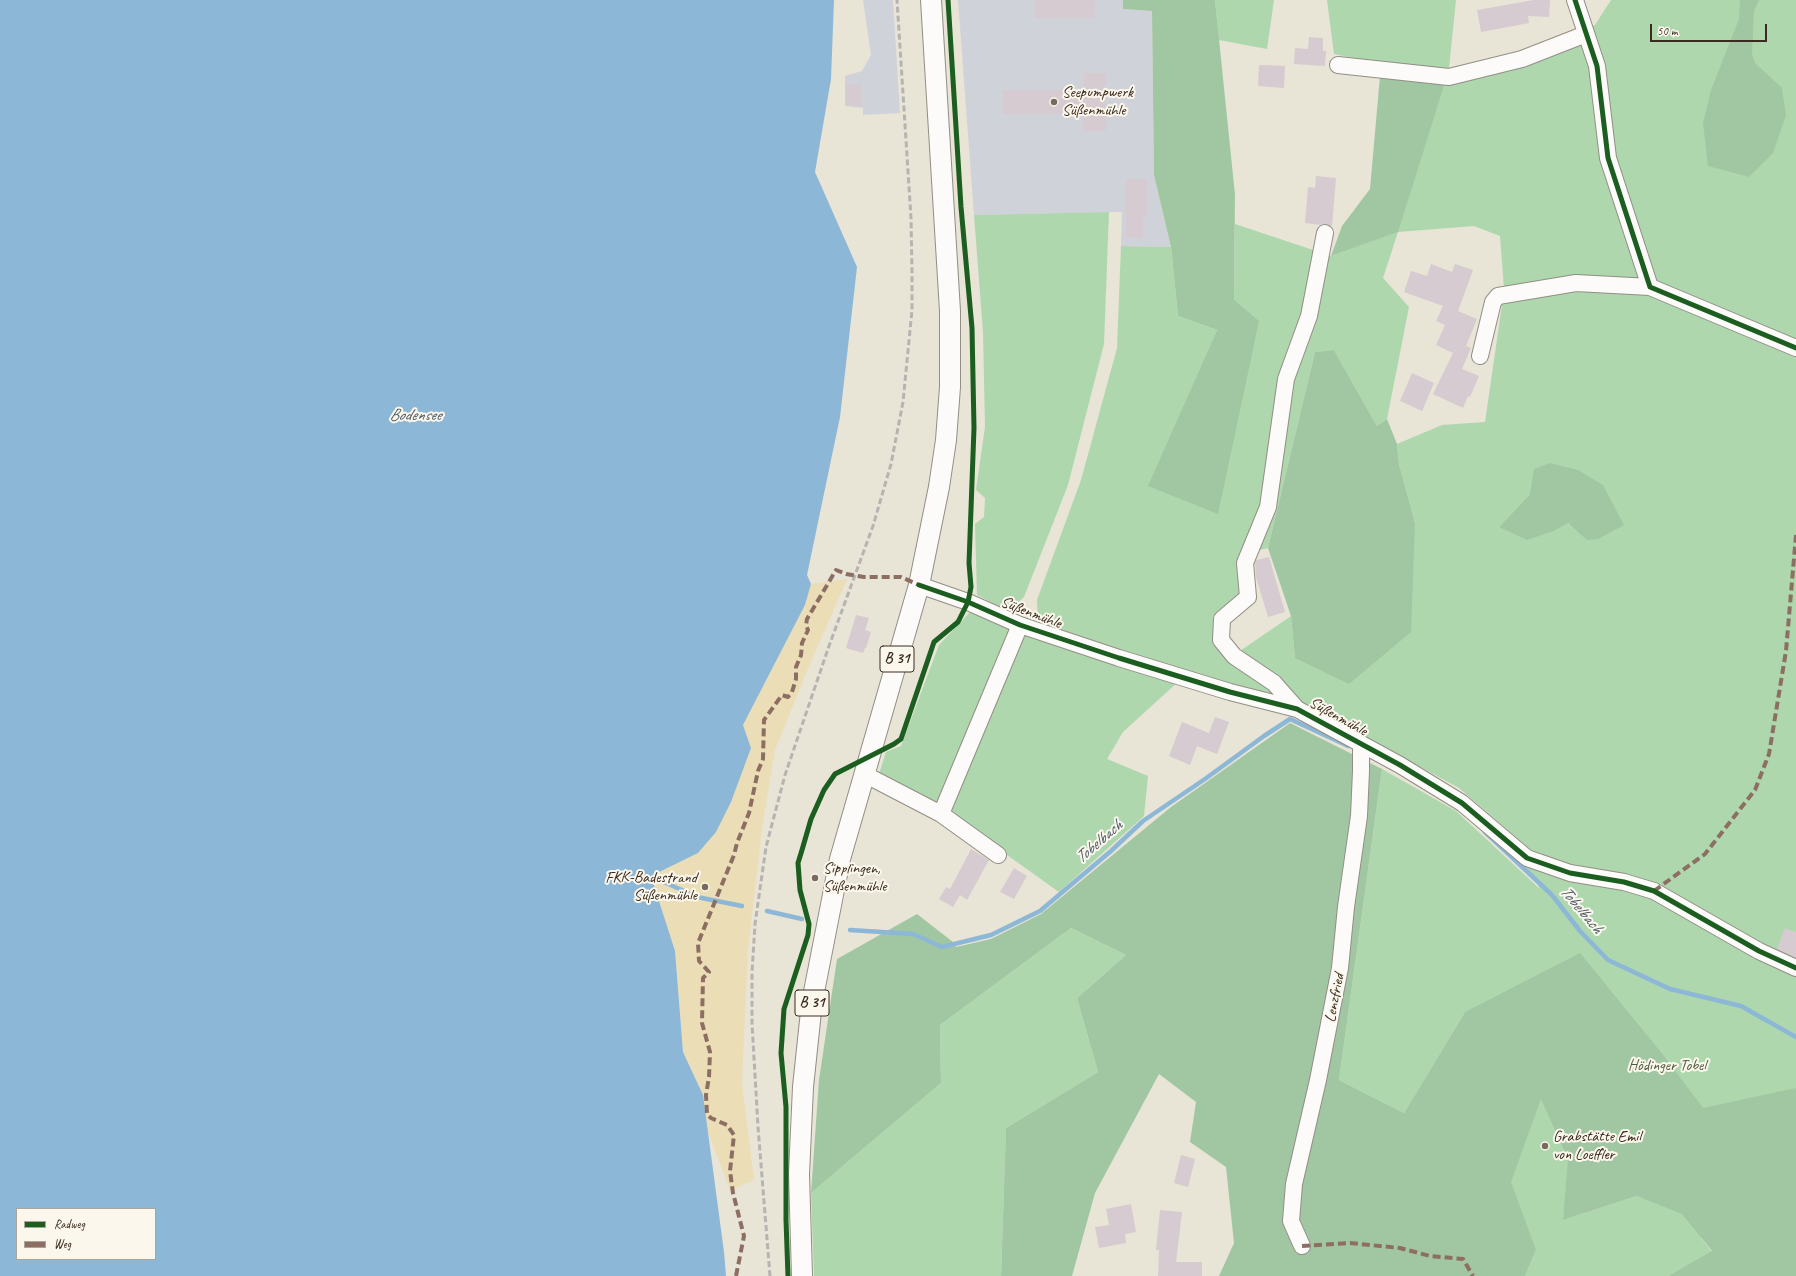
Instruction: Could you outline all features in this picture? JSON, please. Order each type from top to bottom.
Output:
[{"type":"main road","name":"B 31","points":[[802,1276],[799,1174],[803,1086],[812,1002],[840,860],[919,585],[939,488],[946,440],[950,387],[950,311],[932,0]]},
{"type":"street","points":[[1575,0],[1596,66],[1608,158],[1650,287]]},
{"type":"street","points":[[1338,65],[1450,77],[1522,59],[1586,34]]},
{"type":"street","points":[[1297,709],[1274,683],[1234,656],[1221,640],[1222,619],[1248,597],[1245,563],[1268,508],[1286,378],[1310,316],[1325,233]]},
{"type":"street","points":[[1480,356],[1493,302],[1498,296],[1576,283],[1650,287],[1796,348]]},
{"type":"street","name":"Süßenmühle","points":[[919,585],[968,602],[1020,625],[1230,692],[1297,709],[1400,765],[1462,803],[1526,858],[1570,873],[1624,882],[1654,892],[1760,951],[1796,968]]},
{"type":"street","points":[[941,814],[1020,625]]},
{"type":"street","name":"Lenzfried","points":[[1302,1246],[1291,1221],[1294,1184],[1318,1080],[1340,968],[1346,907],[1359,816],[1361,744]]},
{"type":"street","points":[[864,774],[941,814],[998,856]]},
{"type":"shaded area","points":[[863,0],[893,0],[900,113],[863,115],[863,108],[845,106],[845,76],[862,71],[871,55]]},
{"type":"shaded area","points":[[958,0],[1123,0],[1123,9],[1152,11],[1154,175],[1171,247],[1121,246],[1122,212],[974,215]]},
{"type":"green space","points":[[1123,0],[1215,0],[1235,195],[1234,300],[1259,321],[1218,514],[1148,486],[1217,330],[1178,316],[1171,247],[1154,175],[1152,11],[1123,9]]},
{"type":"green space","points":[[1215,0],[1274,0],[1267,49],[1219,40]]},
{"type":"green space","points":[[1327,0],[1456,0],[1449,68],[1439,69],[1382,64],[1334,54]]},
{"type":"green space","points":[[1611,0],[1796,0],[1796,343],[1655,282],[1614,156],[1591,26],[1595,25]]},
{"type":"green space","points":[[1740,0],[1759,0],[1754,11],[1752,55],[1755,63],[1782,88],[1786,115],[1773,153],[1749,177],[1708,166],[1703,123],[1711,90],[1739,19]]},
{"type":"green space","name":"Hödinger Tobel","points":[[1582,40],[1592,66],[1641,281],[1504,289],[1500,236],[1474,226],[1398,232],[1383,278],[1409,307],[1387,419],[1377,426],[1334,350],[1315,352],[1268,548],[1256,551],[1248,565],[1252,600],[1227,622],[1225,637],[1237,653],[1291,616],[1295,658],[1415,523],[1399,464],[1397,444],[1442,425],[1485,422],[1503,298],[1578,288],[1646,292],[1796,353],[1796,1251],[1701,1238],[1712,1252],[1668,1276],[1525,1276],[1536,1250],[1393,1199],[1465,1012],[1404,1113],[1339,1080],[1382,769],[1456,811],[1540,889],[1534,878],[1508,853],[1510,851],[1569,866],[1530,849],[1459,788],[1329,717],[1280,698],[1209,680],[1038,623],[1037,600],[1081,480],[1117,348],[1121,246],[1171,247],[1178,316],[1217,330],[1149,486],[1234,300],[1235,224],[1331,256],[1397,232],[1445,83]],"holes":[[[1530,494],[1598,539],[1567,523],[1554,531],[1499,527]],[[1632,1191],[1640,1197],[1637,1196],[1563,1220]]]},
{"type":"green space","points":[[1380,76],[1445,83],[1398,232],[1331,256],[1342,226],[1370,189]]},
{"type":"green space","points":[[1109,212],[1104,344],[1068,485],[1024,597],[1015,605],[1002,608],[977,595],[975,524],[984,517],[985,498],[976,490],[985,427],[983,332],[974,215]]},
{"type":"green space","points":[[1334,350],[1377,426],[1387,419],[1397,444],[1399,464],[1415,523],[1411,632],[1349,684],[1295,658],[1291,616],[1268,548],[1315,352]]},
{"type":"green space","points":[[1550,463],[1578,470],[1603,485],[1624,525],[1598,539],[1587,540],[1568,523],[1554,531],[1527,540],[1499,527],[1530,494],[1534,469]]},
{"type":"green space","points":[[971,611],[1179,681],[1123,732],[1107,759],[1148,776],[1144,816],[1059,892],[951,815],[879,774],[886,752],[901,746],[939,645]]},
{"type":"green space","name":"Hödinger Tobel","points":[[1290,723],[1382,769],[1339,1080],[1404,1113],[1465,1012],[1580,953],[1664,1056],[1703,1108],[1796,1088],[1796,1276],[1668,1276],[1712,1251],[1682,1214],[1637,1196],[1563,1220],[1568,1159],[1541,1099],[1511,1182],[1536,1250],[1525,1276],[1219,1276],[1234,1243],[1226,1167],[1190,1142],[1196,1102],[1159,1074],[1095,1193],[1072,1276],[1001,1276],[1006,1128],[1098,1072],[1077,998],[1126,955],[1071,928],[940,1025],[941,1083],[811,1193],[819,1080],[837,959],[917,914],[953,942],[956,947],[991,939],[1041,914],[1171,807]]},
{"type":"green space","points":[[1071,928],[1126,955],[1077,998],[1098,1072],[1006,1128],[1001,1276],[814,1276],[811,1193],[941,1083],[940,1025]]},
{"type":"sand","name":"FKK-Badestrand Süßenmühle","points":[[847,579],[775,750],[762,828],[748,949],[742,1083],[754,1180],[730,1190],[708,1132],[700,1088],[683,1052],[675,951],[651,876],[698,853],[751,748],[743,725],[805,605],[811,584]]},
{"type":"water","name":"Bodensee","points":[[0,0],[834,0],[831,79],[815,172],[857,267],[840,417],[807,575],[811,584],[805,605],[743,725],[751,748],[731,802],[716,832],[698,853],[651,876],[675,951],[683,1052],[703,1095],[726,1276],[0,1276]]},
{"type":"building","points":[[1035,0],[1095,0],[1094,18],[1035,18]]},
{"type":"building","points":[[1534,0],[1550,0],[1549,17],[1528,16],[1529,23],[1481,32],[1477,10]]},
{"type":"building","points":[[1309,37],[1323,38],[1323,51],[1326,51],[1325,66],[1294,64],[1295,48],[1308,49]]},
{"type":"building","points":[[1259,65],[1285,66],[1284,88],[1258,86]]},
{"type":"building","name":"Seepumpwerk Süßenmühle","points":[[1084,73],[1106,73],[1106,131],[1083,131],[1083,114],[1003,114],[1003,90],[1084,90]]},
{"type":"building","points":[[846,84],[862,84],[861,106],[846,105]]},
{"type":"building","points":[[1316,176],[1336,178],[1332,226],[1326,224],[1320,225],[1305,223],[1308,187],[1315,188]]},
{"type":"building","points":[[1126,179],[1147,179],[1147,216],[1143,216],[1143,238],[1126,237]]},
{"type":"building","points":[[1431,264],[1452,272],[1455,264],[1473,270],[1458,311],[1477,319],[1466,346],[1471,348],[1462,369],[1479,376],[1470,397],[1468,396],[1463,408],[1433,394],[1453,353],[1436,345],[1445,325],[1436,321],[1443,306],[1404,292],[1411,271],[1427,276]]},
{"type":"building","points":[[1412,373],[1434,383],[1422,411],[1400,401]]},
{"type":"building","points":[[1269,557],[1285,612],[1268,617],[1256,577],[1255,564],[1256,560]]},
{"type":"building","points":[[856,615],[869,618],[865,630],[871,632],[863,653],[846,648]]},
{"type":"building","points":[[1215,717],[1229,722],[1217,754],[1197,746],[1190,765],[1169,756],[1182,722],[1209,733]]},
{"type":"building","points":[[971,849],[989,860],[967,900],[960,895],[953,907],[939,899],[946,887],[950,889]]},
{"type":"building","points":[[1014,868],[1027,876],[1014,899],[1000,892]]},
{"type":"building","points":[[1785,928],[1796,932],[1796,958],[1777,949]]},
{"type":"building","points":[[1181,1155],[1195,1159],[1188,1187],[1174,1183]]},
{"type":"building","points":[[1131,1204],[1136,1232],[1125,1234],[1126,1243],[1099,1248],[1095,1227],[1109,1225],[1106,1209]]},
{"type":"building","points":[[1160,1210],[1182,1212],[1176,1262],[1202,1262],[1202,1276],[1158,1276],[1159,1250],[1156,1250]]},
{"type":"waterway","name":"Tobelbach","points":[[850,930],[913,934],[942,947],[991,935],[1040,911],[1111,851],[1143,821],[1290,719],[1348,746]]},
{"type":"waterway","name":"Tobelbach","points":[[1485,832],[1552,895],[1580,931],[1608,960],[1670,989],[1741,1006],[1796,1037]]},
{"type":"waterway","name":"Tobelbach","points":[[651,876],[697,897],[742,906]]},
{"type":"waterway","name":"Tobelbach","points":[[767,911],[802,919]]},
{"type":"railway","points":[[770,1276],[758,1127],[752,1023],[752,973],[755,924],[766,847],[785,775],[829,646],[873,526],[891,464],[903,402],[912,310],[912,272],[911,218],[897,0]]},
{"type":"marked path","points":[[1654,891],[1705,854],[1755,790],[1769,754],[1786,651],[1796,535]]},
{"type":"marked path","points":[[736,1276],[744,1236],[733,1193],[730,1171],[734,1135],[727,1125],[711,1118],[707,1114],[706,1095],[709,1077],[710,1052],[702,1023],[703,978],[709,972],[699,961],[698,943],[734,855],[737,843],[749,813],[758,771],[763,759],[764,720],[782,695],[788,697],[792,692],[796,679],[796,667],[801,655],[802,643],[808,630],[806,625],[807,619],[836,570],[846,574],[864,577],[901,577],[919,585]]},
{"type":"marked path","points":[[1302,1246],[1350,1243],[1400,1248],[1430,1256],[1463,1259],[1473,1276]]},
{"type":"cycle path","points":[[788,1276],[786,1220],[786,1107],[781,1053],[784,1009],[808,935],[809,924],[800,890],[798,863],[811,819],[824,790],[835,774],[901,739],[934,642],[958,622],[968,602],[971,587],[969,563],[974,428],[972,328],[961,207],[948,0]]},
{"type":"cycle path","points":[[1575,0],[1597,66],[1608,158],[1650,287],[1796,348]]},
{"type":"cycle path","points":[[919,585],[968,602],[1020,625],[1119,658],[1230,692],[1297,709],[1400,765],[1462,803],[1527,858],[1570,873],[1624,882],[1654,891],[1759,951],[1796,968]]},
{"type":"place","name":"Seepumpwerk Süßenmühle","points":[[1054,102]]},
{"type":"place","name":"Sipplingen, Süßenmühle","points":[[815,878]]},
{"type":"place","name":"FKK-Badestrand Süßenmühle","points":[[705,887]]},
{"type":"place","name":"Grabstätte Emil von Loeffler","points":[[1545,1146]]}]
